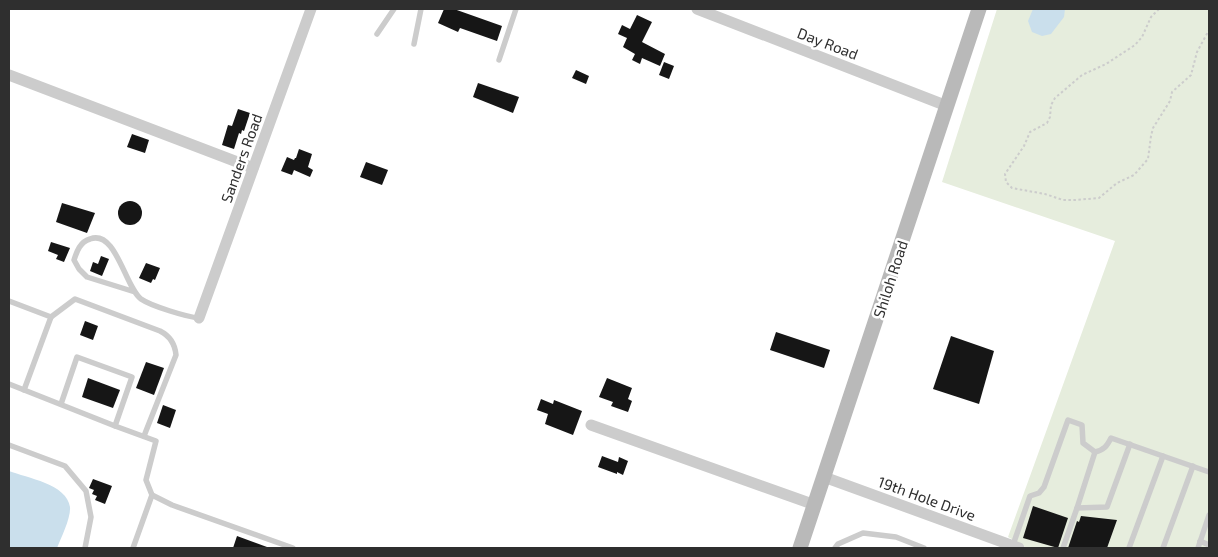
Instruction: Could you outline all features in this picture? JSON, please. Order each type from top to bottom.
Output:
[{"type":"main road","name":"Shiloh Road","points":[[800,548],[979,9]]},
{"type":"street","name":"Sanders Road","points":[[199,318],[312,9]]},
{"type":"street","name":"Day Road","points":[[697,9],[947,106]]},
{"type":"street","points":[[9,75],[253,168]]},
{"type":"street","points":[[591,425],[815,505]]},
{"type":"street","name":"19th Hole Drive","points":[[824,477],[1016,547]]},
{"type":"lane","points":[[377,34],[394,9]]},
{"type":"lane","points":[[414,44],[421,9]]},
{"type":"lane","points":[[499,60],[516,9]]},
{"type":"lane","points":[[135,292],[87,277],[79,270],[74,260],[77,251],[84,242],[91,238],[102,239],[112,248],[135,292],[142,300],[187,317],[199,318]]},
{"type":"lane","points":[[24,390],[51,317],[75,299],[160,331],[171,339],[176,355],[144,436]]},
{"type":"lane","points":[[9,301],[51,317]]},
{"type":"lane","points":[[61,404],[78,357],[132,377],[115,426]]},
{"type":"lane","points":[[9,384],[156,441],[146,480],[152,495],[133,548]]},
{"type":"lane","points":[[1016,547],[1030,496],[1039,493],[1044,487],[1068,420],[1082,424],[1083,443],[1095,452]]},
{"type":"lane","points":[[1095,452],[1102,450],[1108,445],[1111,438],[1209,472]]},
{"type":"lane","points":[[1077,508],[1107,507],[1130,444]]},
{"type":"lane","points":[[9,445],[65,466],[86,491],[91,517],[85,548]]},
{"type":"lane","points":[[1063,548],[1095,452]]},
{"type":"lane","points":[[1130,548],[1163,456]]},
{"type":"lane","points":[[1163,548],[1193,466]]},
{"type":"lane","points":[[152,495],[172,505],[294,548]]},
{"type":"lane","points":[[1198,548],[1209,515]]},
{"type":"lane","points":[[835,548],[838,544],[863,533],[896,537],[924,548]]},
{"type":"lane","points":[[1200,541],[1209,545]]},
{"type":"path","points":[[1159,9],[1151,17],[1142,37],[1135,45],[1106,64],[1082,75],[1055,98],[1051,105],[1050,117],[1047,123],[1030,132],[1024,146],[1005,174],[1006,182],[1012,188],[1045,194],[1063,200],[1091,199],[1099,198],[1117,183],[1134,175],[1148,160],[1150,136],[1153,128],[1170,101],[1172,92],[1191,75],[1197,52],[1209,30]]},
{"type":"green space","points":[[997,9],[1209,9],[1209,548],[1027,548],[1008,537],[1115,241],[942,182]]},
{"type":"water","points":[[1033,9],[1065,9],[1064,17],[1051,34],[1042,36],[1032,32],[1028,21]]},
{"type":"water","points":[[9,471],[54,487],[67,499],[70,507],[69,517],[57,548],[9,548]]},
{"type":"building","points":[[444,9],[454,9],[502,26],[497,41],[460,28],[458,32],[438,23]]},
{"type":"building","points":[[637,15],[652,22],[642,42],[665,54],[660,66],[642,58],[640,64],[632,60],[635,54],[623,47],[627,38],[618,34],[622,25],[630,29]]},
{"type":"building","points":[[664,62],[674,66],[669,79],[659,75]]},
{"type":"building","points":[[576,70],[589,76],[586,84],[572,78]]},
{"type":"building","points":[[478,83],[519,97],[513,113],[473,97]]},
{"type":"building","points":[[238,109],[250,113],[244,131],[242,130],[241,134],[239,133],[234,149],[222,145],[228,125],[232,126]]},
{"type":"building","points":[[132,134],[149,140],[145,153],[127,147]]},
{"type":"building","points":[[299,149],[312,154],[308,167],[313,170],[310,177],[294,170],[292,175],[281,171],[287,157],[294,160]]},
{"type":"building","points":[[366,162],[388,170],[382,185],[360,177]]},
{"type":"building","points":[[130,201],[139,204],[142,213],[139,222],[130,225],[121,222],[118,213],[121,204]]},
{"type":"building","points":[[62,203],[95,213],[87,233],[56,222]]},
{"type":"building","points":[[51,242],[70,248],[64,262],[56,259],[58,255],[48,251]]},
{"type":"building","points":[[101,256],[109,259],[102,276],[90,271],[93,262],[98,264]]},
{"type":"building","points":[[146,263],[160,268],[155,280],[153,279],[151,283],[139,278]]},
{"type":"building","points":[[85,321],[98,326],[93,340],[80,335]]},
{"type":"building","points":[[776,332],[830,350],[824,368],[770,350]]},
{"type":"building","points":[[951,336],[994,351],[979,404],[933,389]]},
{"type":"building","points":[[146,362],[164,368],[154,395],[136,388]]},
{"type":"building","points":[[88,378],[120,390],[113,408],[82,397]]},
{"type":"building","points":[[607,378],[632,388],[628,399],[632,401],[628,412],[611,406],[613,402],[599,397]]},
{"type":"building","points":[[541,399],[553,404],[554,400],[582,411],[573,435],[545,424],[548,414],[537,410]]},
{"type":"building","points":[[163,405],[176,410],[170,428],[157,423]]},
{"type":"building","points":[[602,456],[618,462],[619,457],[628,461],[623,475],[598,467]]},
{"type":"building","points":[[93,479],[112,486],[105,504],[95,500],[97,496],[92,494],[94,490],[89,488]]},
{"type":"building","points":[[1033,506],[1068,518],[1058,548],[1023,538]]},
{"type":"building","points":[[1081,516],[1117,520],[1107,548],[1068,548],[1077,521],[1079,522]]},
{"type":"building","points":[[237,536],[267,547],[267,548],[233,548]]}]
